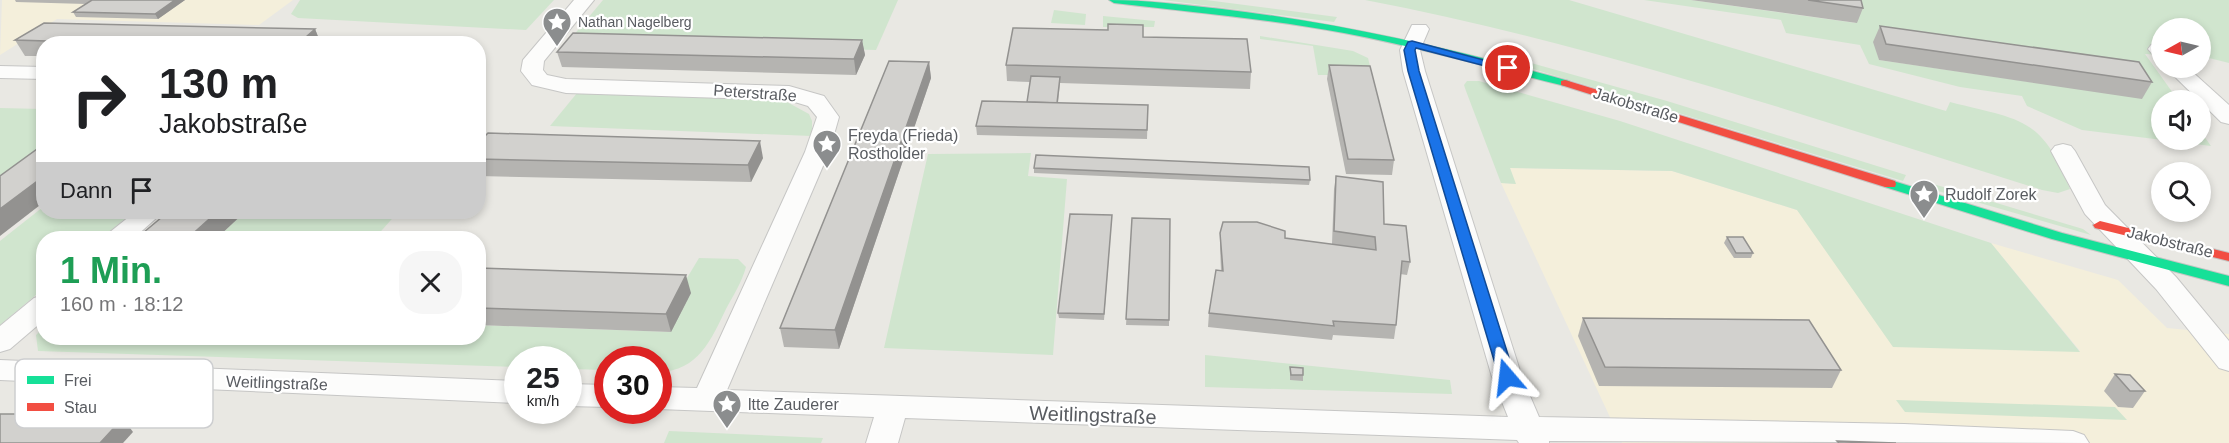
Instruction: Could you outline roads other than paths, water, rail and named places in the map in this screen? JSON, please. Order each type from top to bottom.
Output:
[{"type":"street","name":"Peterstraße","points":[[584,0],[534,60],[532,71],[540,80],[566,86],[789,93],[816,101],[828,117],[817,152],[707,400]]},
{"type":"street","name":"Jakobstraße","points":[[1114,0],[1301,23],[1417,33],[2008,222],[2146,261],[2229,281]]},
{"type":"street","points":[[1417,33],[1410,50],[1414,71],[1507,377],[1532,436]]},
{"type":"street","points":[[0,72],[36,73]]},
{"type":"street","points":[[2187,78],[2229,117]]},
{"type":"street","name":"Jakobstraße","points":[[2063,151],[2094,209],[2146,261]]},
{"type":"street","points":[[127,231],[142,219]]},
{"type":"street","name":"Jakobstraße","points":[[2082,220],[2229,257]]},
{"type":"street","points":[[2146,261],[2229,361]]},
{"type":"street","points":[[0,342],[36,311]]},
{"type":"street","name":"Weitlingstraße","points":[[0,370],[15,371]]},
{"type":"street","name":"Weitlingstraße","points":[[213,379],[504,392]]},
{"type":"street","name":"Weitlingstraße","points":[[672,399],[1532,436],[2073,443]]},
{"type":"street","points":[[882,443],[892,408]]},
{"type":"place","name":"Nathan Nagelberg","points":[[557,48]]},
{"type":"place","name":"Freyda (Frieda) Rostholder","points":[[827,170]]},
{"type":"place","name":"Rudolf Zorek","points":[[1924,220]]},
{"type":"place","name":"ltte Zauderer","points":[[727,430]]}]
